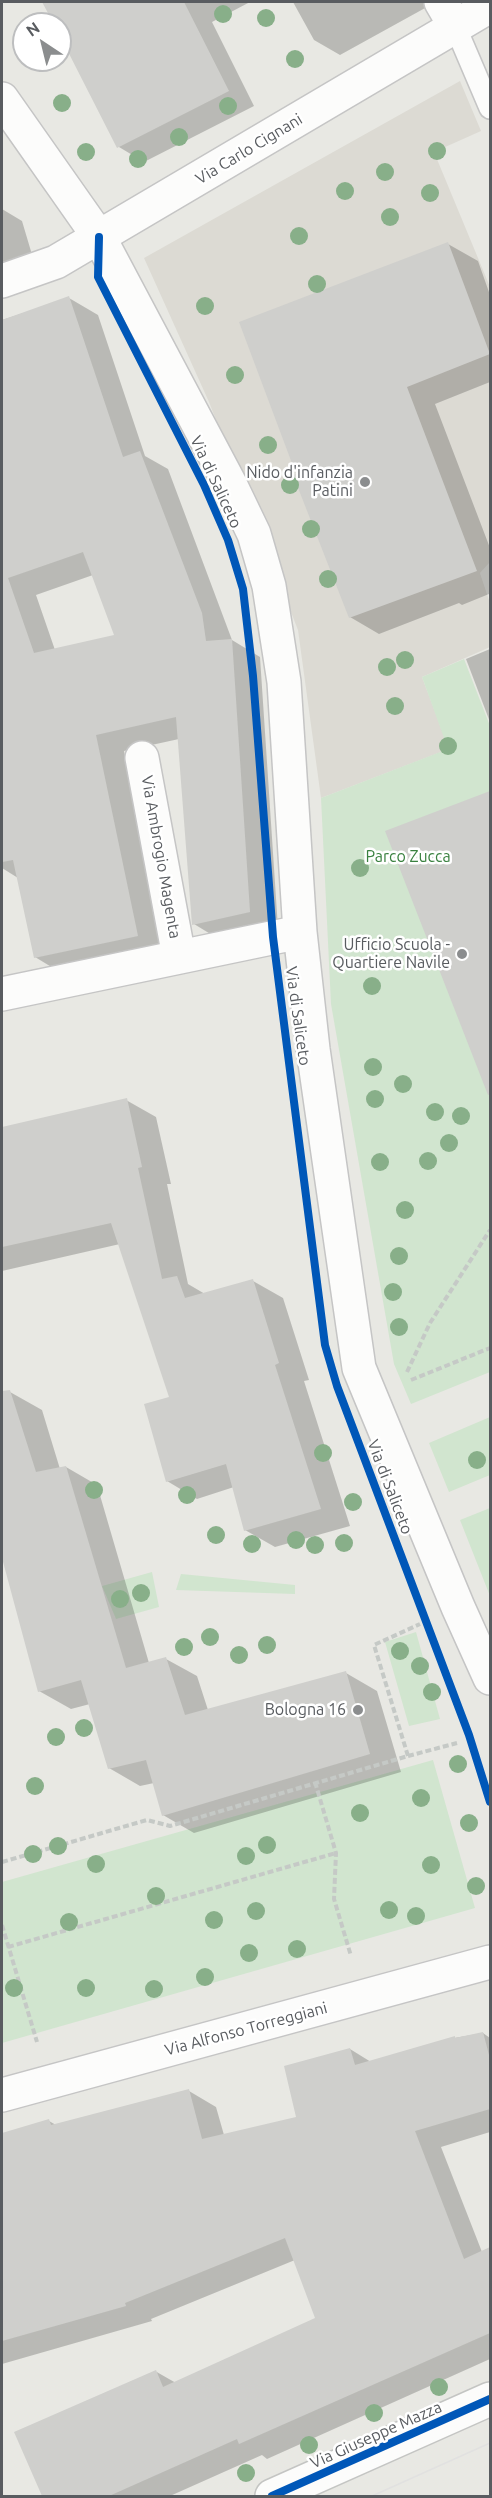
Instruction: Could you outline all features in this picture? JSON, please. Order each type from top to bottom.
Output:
[{"type":"street","name":"Via Carlo Cignani","points":[[2,281],[56,262],[99,237],[448,14],[490,6]]},
{"type":"street","name":"Via di Saliceto","points":[[2,99],[99,237],[230,484],[254,534],[269,586],[285,682],[300,932],[313,1049],[359,1368],[458,1607],[490,1678]]},
{"type":"street","name":"Via Ambrogio Magenta","points":[[142,758],[179,957]]},
{"type":"street","name":"Via Ambrogio Magenta","points":[[2,994],[300,932]]},
{"type":"street","name":"Via Alfonso Torreggiani","points":[[2,2095],[490,1962]]},
{"type":"street","name":"Via Giuseppe Mazza","points":[[272,2496],[490,2399]]},
{"type":"lane","points":[[448,14],[490,108]]},
{"type":"path","points":[[407,1373],[430,1323],[490,1230]]},
{"type":"path","points":[[402,1383],[490,1348]]},
{"type":"path","points":[[423,1613],[430,1632]]},
{"type":"path","points":[[408,1756],[375,1645],[421,1623]]},
{"type":"path","points":[[2,1862],[147,1820],[170,1826],[315,1782],[457,1743]]},
{"type":"path","points":[[315,1782],[336,1853],[334,1899],[351,1956]]},
{"type":"path","points":[[8,1947],[336,1853]]},
{"type":"path","points":[[2,1925],[38,2046]]},
{"type":"shaded area","name":"Nido d'infanzia Patini","points":[[460,81],[481,131],[434,152],[490,287],[490,562],[480,573],[490,603],[490,647],[422,677],[449,749],[321,798],[298,630],[209,402],[144,258]]},
{"type":"green space","name":"Parco Zucca","points":[[464,659],[490,726],[490,1372],[411,1404],[394,1364],[331,1004],[321,798],[448,749],[422,677]]},
{"type":"green space","points":[[490,1417],[490,1475],[449,1492],[429,1443]]},
{"type":"green space","points":[[490,1508],[490,1596],[460,1520]]},
{"type":"green space","points":[[152,1572],[159,1607],[116,1619],[102,1586]]},
{"type":"green space","points":[[181,1574],[295,1585],[295,1594],[176,1590]]},
{"type":"green space","points":[[416,1632],[440,1719],[409,1726],[385,1642]]},
{"type":"green space","points":[[433,1760],[475,1908],[2,2043],[2,1882]]},
{"type":"building","points":[[42,2],[184,2],[229,91],[117,148],[72,60],[72,12],[47,12]]},
{"type":"building","points":[[448,242],[490,354],[407,387],[477,571],[349,618],[293,475],[296,474],[239,322]]},
{"type":"building","points":[[69,296],[123,457],[140,451],[202,613],[206,641],[232,639],[250,912],[192,925],[176,717],[96,735],[138,936],[34,958],[13,860],[2,862],[2,320]],"holes":[[[83,552],[114,635],[34,653],[8,578]]]},
{"type":"building","name":"Ufficio Scuola - Quartiere Navile","points":[[490,791],[490,1094],[488,1095],[385,831]]},
{"type":"building","points":[[127,1098],[142,1167],[138,1168],[162,1279],[177,1276],[185,1298],[253,1279],[279,1363],[275,1365],[321,1509],[244,1531],[226,1464],[166,1482],[144,1404],[169,1397],[111,1223],[2,1247],[2,1127]]},
{"type":"building","points":[[10,1390],[36,1472],[66,1466],[126,1668],[166,1657],[185,1715],[346,1671],[370,1754],[162,1816],[146,1760],[108,1769],[81,1680],[38,1692],[2,1558],[2,1391]]},
{"type":"building","points":[[483,2032],[490,2059],[490,2109],[415,2131],[464,2259],[490,2247],[490,2333],[239,2444],[237,2439],[109,2496],[42,2496],[14,2432],[156,2370],[163,2387],[315,2318],[285,2238],[125,2303],[126,2306],[2,2341],[2,2133],[49,2119],[51,2125],[189,2089],[202,2139],[296,2117],[284,2066],[350,2048],[355,2065],[455,2036],[455,2038]]},
{"type":"tram line","points":[[372,2496],[490,2443]]},
{"type":"cycle path","points":[[99,237],[98,277],[204,485],[228,540],[243,589],[253,676],[273,937],[325,1345],[337,1386],[469,1735],[490,1802]]},
{"type":"cycle path","points":[[272,2496],[490,2399]]},
{"type":"place","name":"Nido d'infanzia Patini","points":[[365,482]]},
{"type":"place","name":"Ufficio Scuola - Quartiere Navile","points":[[462,954]]},
{"type":"place","name":"Bologna 16","points":[[358,1710]]}]
